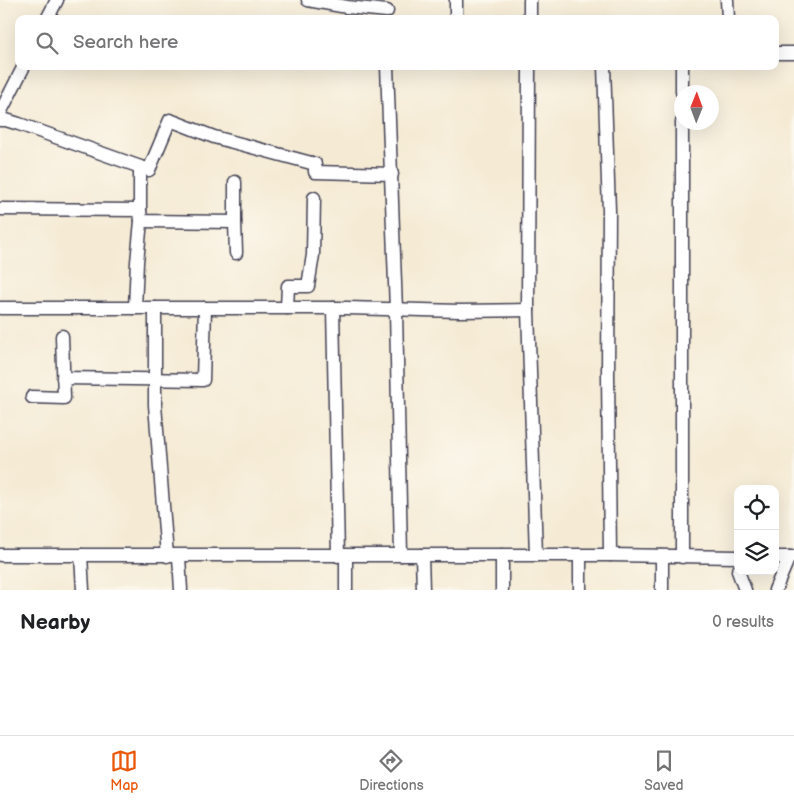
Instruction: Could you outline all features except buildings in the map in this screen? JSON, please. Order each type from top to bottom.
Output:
[{"type":"street","points":[[50,15],[57,0]]},
{"type":"street","points":[[308,0],[347,7],[387,10]]},
{"type":"street","points":[[456,0],[456,15]]},
{"type":"street","points":[[530,0],[530,15]]},
{"type":"street","points":[[727,0],[728,15]]},
{"type":"street","points":[[779,53],[794,53]]},
{"type":"street","points":[[0,113],[22,70]]},
{"type":"street","points":[[387,70],[396,310],[401,555]]},
{"type":"street","points":[[530,70],[528,310],[536,555]]},
{"type":"street","points":[[604,70],[609,211],[610,555]]},
{"type":"street","points":[[682,70],[682,85]]},
{"type":"street","points":[[0,120],[19,124],[149,170],[170,120],[214,137],[264,152],[316,164],[315,172],[392,174]]},
{"type":"street","points":[[682,130],[682,556]]},
{"type":"street","points":[[135,308],[141,215],[140,167]]},
{"type":"street","points":[[235,182],[236,253]]},
{"type":"street","points":[[287,308],[288,286],[308,286],[313,255],[314,198]]},
{"type":"street","points":[[0,209],[141,215],[235,222]]},
{"type":"street","points":[[0,308],[528,310]]},
{"type":"street","points":[[155,308],[156,414],[173,556],[181,590]]},
{"type":"street","points":[[63,378],[203,380],[205,308]]},
{"type":"street","points":[[333,308],[342,556],[346,590]]},
{"type":"street","points":[[32,397],[64,398],[62,336]]},
{"type":"street","points":[[0,555],[610,555],[734,557]]},
{"type":"street","points":[[81,555],[83,590]]},
{"type":"street","points":[[422,555],[422,590]]},
{"type":"street","points":[[502,555],[502,590]]},
{"type":"street","points":[[580,555],[580,590]]},
{"type":"street","points":[[662,556],[662,590]]},
{"type":"street","points":[[776,590],[792,556],[779,557]]},
{"type":"street","points":[[739,575],[745,590]]}]
